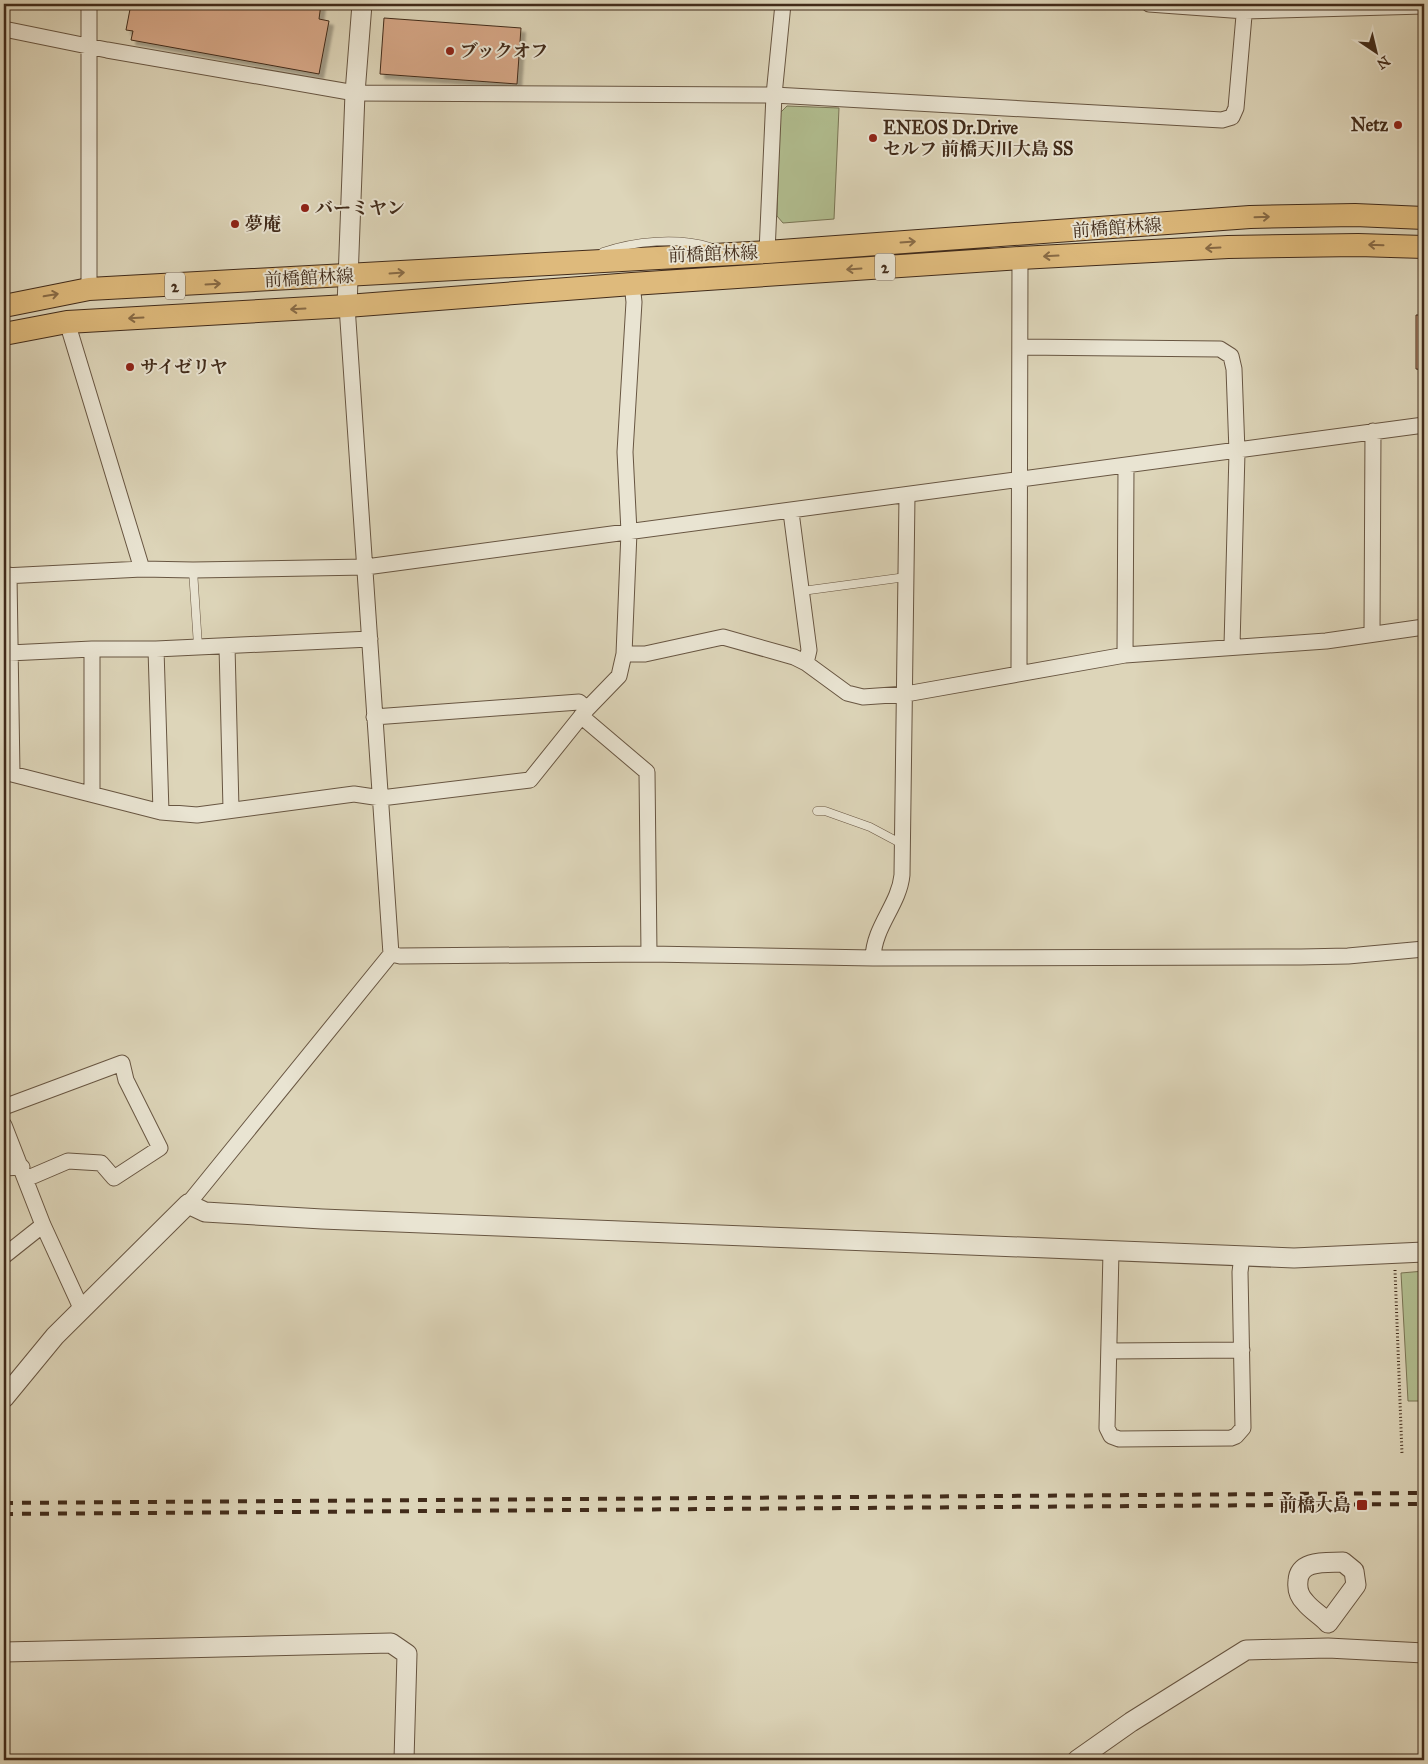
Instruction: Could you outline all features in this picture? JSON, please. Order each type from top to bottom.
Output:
[{"type":"main road","name":"前橋館林線","points":[[4,306],[88,289],[348,276],[580,260],[767,252],[1250,217],[1355,216],[1424,218]]},
{"type":"main road","name":"前橋館林線","points":[[4,334],[66,322],[347,306],[632,284],[1020,258],[1246,246],[1358,245],[1424,247]]},
{"type":"street","points":[[88,289],[89,4]]},
{"type":"street","points":[[4,1398],[56,1336],[188,1204],[391,954],[347,306],[355,93],[362,4]]},
{"type":"street","points":[[767,252],[774,96],[783,4]]},
{"type":"street","points":[[1149,4],[1245,7],[1424,6]]},
{"type":"street","points":[[4,29],[355,93],[774,96],[1227,119],[1233,115],[1236,108],[1245,7]]},
{"type":"street","points":[[1019,673],[1020,258]]},
{"type":"street","points":[[632,284],[634,302],[626,452],[629,532],[624,654],[619,676],[584,712],[530,780],[381,798],[354,794],[197,815],[161,812],[8,773],[9,652],[6,576],[142,569],[366,567],[629,532],[790,512],[1424,425]]},
{"type":"street","points":[[66,322],[142,569]]},
{"type":"street","points":[[1021,347],[1220,349],[1226,351],[1231,356],[1234,369],[1237,452],[1232,646]]},
{"type":"street","points":[[1372,633],[1373,431]]},
{"type":"street","points":[[1125,655],[1126,466]]},
{"type":"street","points":[[873,958],[874,940],[902,880],[906,694],[907,496]]},
{"type":"street","points":[[790,512],[809,650],[806,663]]},
{"type":"street","points":[[624,654],[644,654],[723,637],[806,663],[853,696],[906,694],[1125,655],[1232,646],[1326,641],[1424,627]]},
{"type":"street","points":[[9,652],[156,649],[370,639]]},
{"type":"street","points":[[227,646],[231,809]]},
{"type":"street","points":[[92,649],[92,794]]},
{"type":"street","points":[[156,649],[161,812]]},
{"type":"street","points":[[374,717],[579,702],[584,712],[647,772],[649,954]]},
{"type":"street","points":[[391,954],[400,956],[649,954],[873,958],[1302,957],[1424,949]]},
{"type":"street","points":[[4,1107],[122,1063],[126,1080],[160,1148],[114,1178],[101,1163],[68,1161],[24,1173],[4,1168]]},
{"type":"street","points":[[4,1125],[43,1225],[82,1310]]},
{"type":"street","points":[[188,1204],[205,1212],[322,1219],[1111,1251],[1294,1258],[1394,1255],[1424,1252]]},
{"type":"street","points":[[4,1256],[43,1225]]},
{"type":"street","points":[[1111,1251],[1107,1428],[1111,1436],[1119,1439],[1236,1436],[1244,1423],[1240,1272],[1242,1256]]},
{"type":"street","points":[[1109,1351],[1242,1350]]},
{"type":"street","points":[[1328,1623],[1328,1648]]},
{"type":"street","points":[[4,1652],[391,1643],[407,1654],[404,1760]]},
{"type":"street","points":[[1076,1760],[1131,1722],[1246,1650],[1328,1648],[1424,1653]]},
{"type":"lane","points":[[193,570],[198,646]]},
{"type":"lane","points":[[802,591],[906,577]]},
{"type":"lane","points":[[817,811],[825,811],[870,827],[902,844]]},
{"type":"path","points":[[1394,1255],[1402,1454]]},
{"type":"green space","points":[[787,106],[839,108],[834,219],[783,223],[777,216],[780,113]]},
{"type":"green space","points":[[1424,1271],[1424,1401],[1408,1401],[1401,1273]]},
{"type":"building","points":[[131,4],[321,4],[319,19],[329,21],[319,74],[131,40],[133,31],[126,30]]},
{"type":"building","name":"ブックオフ","points":[[384,18],[521,28],[517,84],[380,74]]},
{"type":"building","points":[[1416,315],[1424,315],[1424,370],[1416,369]]},
{"type":"railway","points":[[4,1503],[1424,1493]]},
{"type":"railway","points":[[4,1514],[1424,1504]]},
{"type":"place","name":"ブックオフ","points":[[450,51]]},
{"type":"place","name":"Netz","points":[[1398,125]]},
{"type":"place","name":"ENEOS Dr.Drive セルフ 前橋天川大島 SS","points":[[873,138]]},
{"type":"place","name":"バーミヤン","points":[[305,208]]},
{"type":"place","name":"夢庵","points":[[235,224]]},
{"type":"place","name":"サイゼリヤ","points":[[130,367]]},
{"type":"place","name":"前橋大島","points":[[1362,1505]]}]
